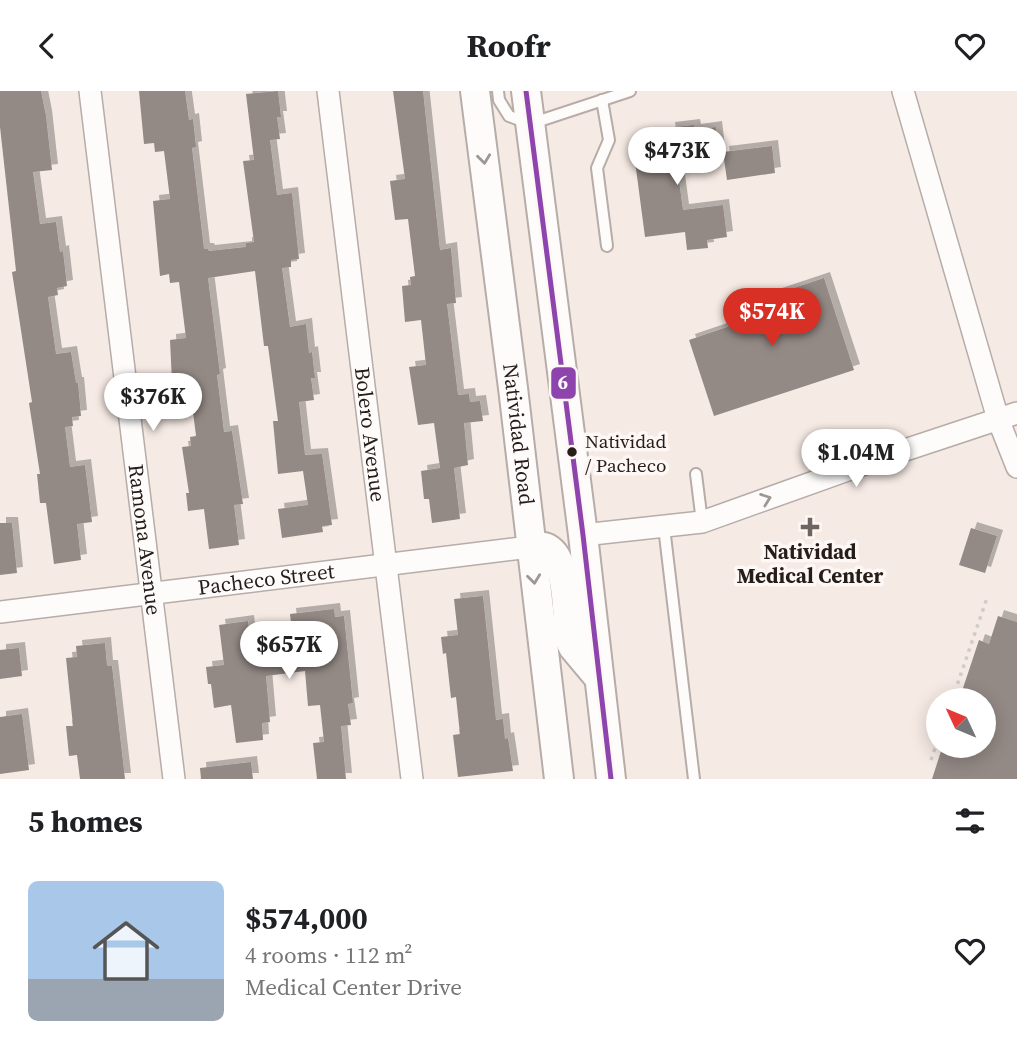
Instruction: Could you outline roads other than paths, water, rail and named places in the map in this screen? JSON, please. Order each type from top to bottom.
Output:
[{"type":"main road","name":"Natividad Road","points":[[475,91],[558,779]]},
{"type":"main road","points":[[526,91],[583,535],[611,779]]},
{"type":"main road","points":[[530,547],[543,546],[559,559],[569,639],[599,678]]},
{"type":"street","name":"Ramona Avenue","points":[[90,91],[174,779]]},
{"type":"street","name":"Bolero Avenue","points":[[328,91],[412,779]]},
{"type":"street","points":[[903,91],[1007,416],[1017,467]]},
{"type":"street","points":[[583,535],[702,522],[1007,416]]},
{"type":"street","name":"Pacheco Street","points":[[0,613],[530,547]]},
{"type":"lane","points":[[498,91],[499,100],[509,116],[530,124],[630,91]]},
{"type":"lane","points":[[602,100],[609,140],[597,168],[607,246]]},
{"type":"lane","points":[[696,474],[702,522]]},
{"type":"lane","points":[[664,527],[694,779]]},
{"type":"place","name":"Natividad / Pacheco","points":[[572,452]]},
{"type":"place","name":"Natividad Medical Center","points":[[810,527]]}]
